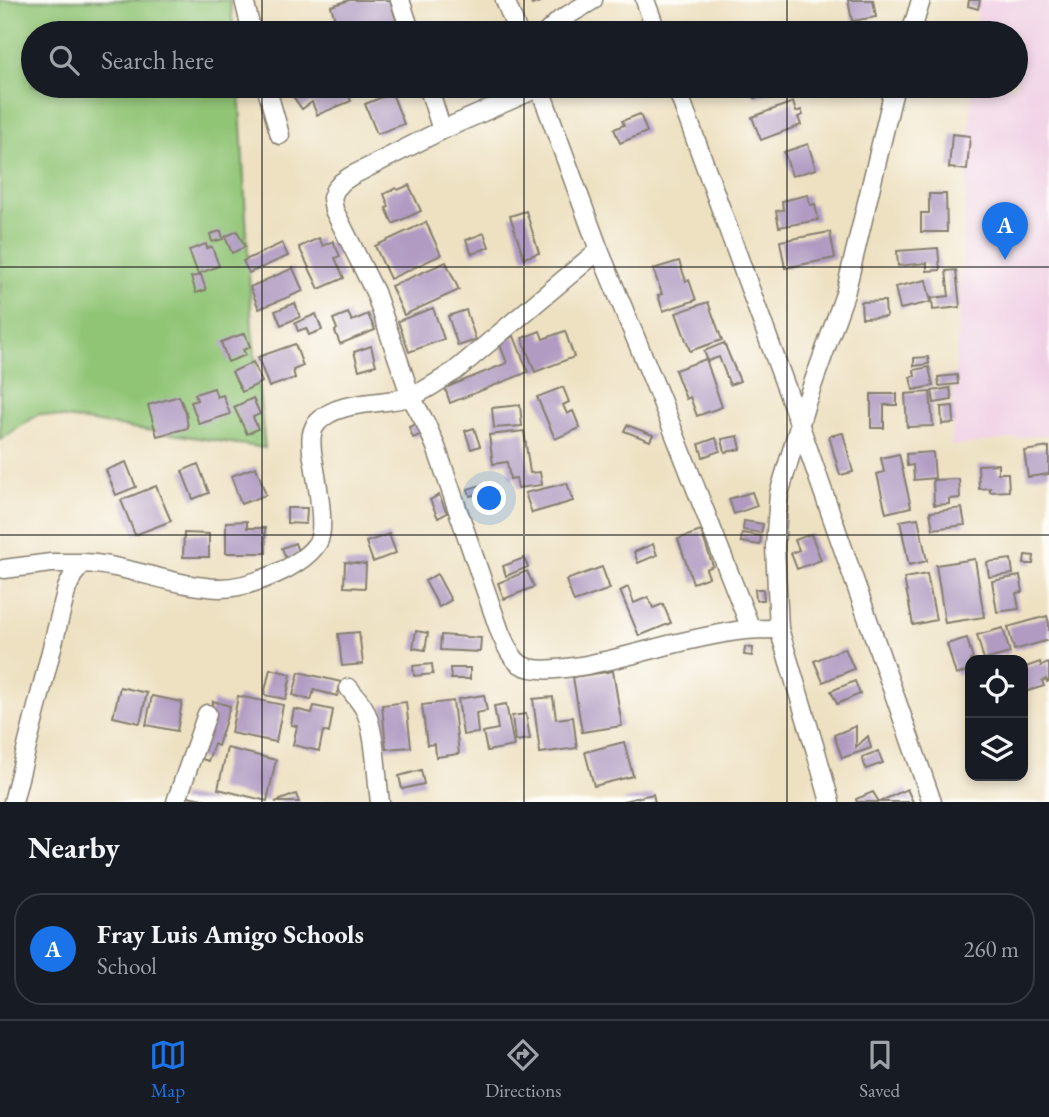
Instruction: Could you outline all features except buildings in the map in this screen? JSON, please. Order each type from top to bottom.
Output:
[{"type":"street","points":[[244,0],[249,21]]},
{"type":"street","points":[[400,0],[407,21]]},
{"type":"street","points":[[505,0],[513,21]]},
{"type":"street","points":[[559,21],[593,0]]},
{"type":"street","points":[[645,0],[653,21]]},
{"type":"street","points":[[653,0],[661,21]]},
{"type":"street","points":[[915,21],[921,0]]},
{"type":"street","points":[[269,98],[280,135]]},
{"type":"street","points":[[432,98],[442,130]]},
{"type":"street","points":[[515,98],[442,130],[341,182],[332,198],[334,210],[375,292],[411,397],[436,447],[500,632],[512,655],[521,664],[542,669],[586,665],[751,629],[779,629]]},
{"type":"street","points":[[544,98],[599,250],[751,629]]},
{"type":"street","points":[[680,98],[799,423],[932,802]]},
{"type":"street","points":[[830,802],[779,629],[775,547],[779,494],[799,423],[845,294],[892,98]]},
{"type":"street","points":[[4,569],[51,563],[104,564],[187,584],[222,588],[242,586],[272,576],[297,563],[320,540],[322,524],[310,439],[314,425],[323,416],[337,409],[411,397],[455,370],[599,250]]},
{"type":"street","points":[[13,802],[67,588],[83,563]]},
{"type":"street","points":[[349,688],[365,709],[380,802]]},
{"type":"street","points":[[176,802],[207,714]]},
{"type":"shaded area","points":[[978,0],[1049,0],[1049,434],[951,446],[971,98],[1028,98],[1028,21],[977,21]]},
{"type":"green space","points":[[0,0],[230,0],[233,21],[21,21],[21,98],[240,98],[252,328],[265,448],[39,414],[0,440]]},
{"type":"place","name":"Fray Luis Amigo Schools","points":[[1005,260]]}]
